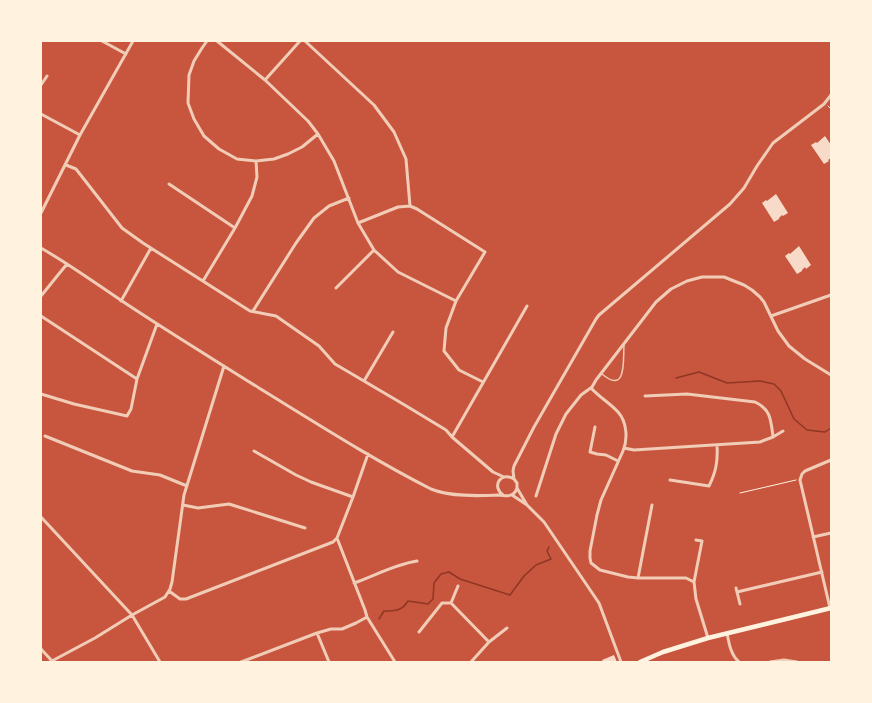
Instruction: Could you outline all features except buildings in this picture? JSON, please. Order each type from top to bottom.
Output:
[{"type":"main road","points":[[640,662],[663,652],[714,636],[831,608]]},
{"type":"street","points":[[102,41],[126,54]]},
{"type":"street","points":[[41,213],[80,135],[133,41]]},
{"type":"street","points":[[207,41],[194,61],[189,75],[188,103],[194,120],[204,136],[219,149],[237,159],[256,161],[274,159],[302,147],[318,134]]},
{"type":"street","points":[[217,41],[265,80],[308,121],[318,134],[334,161],[358,223],[374,250],[398,272],[456,301]]},
{"type":"street","points":[[265,80],[300,41]]},
{"type":"street","points":[[305,41],[374,105],[394,132],[406,159],[410,206]]},
{"type":"street","points":[[41,85],[47,76]]},
{"type":"street","points":[[527,505],[517,488],[513,471],[514,466],[534,427],[596,319],[730,204],[744,188],[773,143],[824,104],[831,95]]},
{"type":"street","points":[[41,114],[80,135]]},
{"type":"street","points":[[203,281],[235,228],[252,196],[257,177],[256,161]]},
{"type":"street","points":[[66,164],[76,169],[122,228],[250,311],[276,316],[319,346],[335,364],[446,430],[452,437],[493,472],[506,477],[514,478]]},
{"type":"street","points":[[168,184],[235,228]]},
{"type":"street","points":[[253,311],[296,243],[314,218],[329,206],[349,198]]},
{"type":"street","points":[[358,223],[398,207],[410,206],[485,252],[456,301],[446,328],[444,351],[459,370],[484,382]]},
{"type":"street","points":[[41,248],[157,324],[315,423],[410,478],[435,491],[448,494],[479,496],[512,495],[527,505],[544,522],[599,604],[621,662]]},
{"type":"street","points":[[121,300],[151,248]]},
{"type":"street","points":[[336,288],[374,250]]},
{"type":"street","points":[[41,296],[67,264]]},
{"type":"street","points":[[536,496],[556,434],[566,414],[581,395],[591,388],[656,302],[671,289],[687,281],[702,277],[724,277],[744,285],[760,297],[772,316],[778,331],[789,346],[805,360],[831,375]]},
{"type":"street","points":[[772,316],[831,295]]},
{"type":"street","points":[[452,437],[527,306]]},
{"type":"street","points":[[41,316],[137,379]]},
{"type":"street","points":[[41,394],[74,404],[127,416],[131,409],[137,379],[157,324]]},
{"type":"street","points":[[364,381],[393,332]]},
{"type":"street","points":[[41,649],[51,661],[95,638],[165,597],[169,591],[172,582],[182,505],[224,366]]},
{"type":"street","points":[[591,388],[617,410],[624,423],[626,437],[624,448],[600,505],[590,551],[591,563],[600,570],[628,577],[686,578],[694,582]]},
{"type":"street","points":[[645,396],[687,394],[755,402],[761,404],[768,412],[773,437]]},
{"type":"street","points":[[594,427],[590,452],[606,455],[618,461]]},
{"type":"street","points":[[624,448],[634,450],[760,442],[783,431]]},
{"type":"street","points":[[45,436],[132,471],[160,475],[187,486]]},
{"type":"street","points":[[670,480],[709,486],[714,475],[718,458],[717,445]]},
{"type":"street","points":[[254,451],[311,482],[353,497]]},
{"type":"street","points":[[169,591],[181,599],[188,598],[331,543],[337,538],[368,454]]},
{"type":"street","points":[[831,460],[805,471],[800,479],[831,608]]},
{"type":"street","points":[[498,482],[513,471]]},
{"type":"street","points":[[493,472],[498,482],[498,490],[503,495]]},
{"type":"street","points":[[512,495],[517,488]]},
{"type":"street","points":[[491,495],[498,490]]},
{"type":"street","points":[[182,505],[198,508],[229,504],[305,528]]},
{"type":"street","points":[[638,578],[652,506]]},
{"type":"street","points":[[41,518],[132,615],[160,662]]},
{"type":"street","points":[[813,537],[831,533]]},
{"type":"street","points":[[337,538],[367,617],[395,662]]},
{"type":"street","points":[[696,540],[702,541],[694,582],[696,599],[708,638]]},
{"type":"street","points":[[354,583],[395,567],[417,561]]},
{"type":"street","points":[[740,604],[737,590],[822,572]]},
{"type":"street","points":[[451,603],[458,586]]},
{"type":"street","points":[[419,632],[442,603],[451,603],[489,642]]},
{"type":"street","points":[[241,662],[317,633],[331,629],[342,629],[367,617]]},
{"type":"street","points":[[471,662],[489,642],[507,628]]},
{"type":"street","points":[[317,633],[329,662]]},
{"type":"street","points":[[727,633],[732,653],[739,662]]},
{"type":"street","points":[[770,662],[784,660],[797,662]]},
{"type":"lane","points":[[601,373],[611,380],[617,380],[621,377],[623,370],[624,343]]},
{"type":"path","points":[[740,493],[800,479]]},
{"type":"waterway","points":[[676,378],[699,372],[727,383],[760,381],[774,384],[781,391],[794,419],[807,430],[825,432],[831,428]]},
{"type":"waterway","points":[[379,619],[384,611],[401,609],[408,601],[428,604],[433,599],[434,583],[441,574],[449,572],[460,579],[510,595],[524,576],[536,565],[551,559],[547,551],[549,547]]}]
